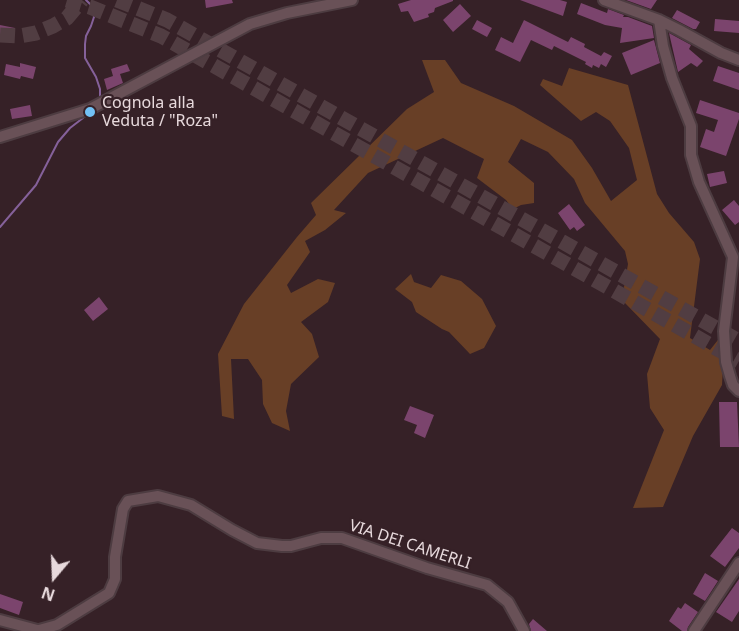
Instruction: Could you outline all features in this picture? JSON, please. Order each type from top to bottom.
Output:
[{"type":"street","points":[[0,138],[90,109],[250,24],[287,12],[352,0]]},
{"type":"street","points":[[604,0],[659,20],[739,60]]},
{"type":"street","points":[[659,20],[672,78],[691,126],[691,155],[699,182],[733,256],[724,331],[726,362],[733,385],[739,391]]},
{"type":"street","name":"VIA DEI CAMERLI","points":[[40,631],[57,625],[109,593],[115,579],[115,557],[123,509],[128,501],[158,496],[191,505],[257,543],[291,546],[321,538],[342,538],[427,568],[487,585],[508,602],[524,631]]},
{"type":"street","points":[[694,631],[739,563]]},
{"type":"street","points":[[0,620],[40,631]]},
{"type":"shaded area","points":[[422,60],[445,60],[461,83],[514,106],[572,140],[611,201],[637,180],[629,148],[610,121],[596,112],[581,121],[540,85],[543,79],[562,86],[569,68],[628,85],[657,194],[669,213],[694,242],[700,259],[690,338],[710,350],[725,331],[722,385],[693,436],[663,507],[633,508],[664,430],[650,408],[647,374],[660,339],[625,303],[624,287],[628,264],[625,251],[585,203],[574,179],[548,152],[521,139],[508,162],[534,183],[534,203],[513,209],[506,200],[477,178],[484,159],[443,138],[368,173],[334,210],[346,213],[325,230],[305,241],[310,252],[287,285],[291,293],[318,279],[335,283],[328,302],[301,322],[312,334],[319,357],[291,384],[286,411],[290,431],[272,423],[263,404],[262,380],[248,359],[231,359],[234,419],[222,416],[218,354],[244,304],[316,215],[311,203],[407,109],[434,92]]},
{"type":"shaded area","points":[[411,274],[414,282],[431,288],[441,275],[461,281],[482,299],[496,326],[484,348],[470,354],[449,332],[416,312],[412,302],[395,289]]},
{"type":"building","points":[[205,0],[232,0],[233,3],[206,8]]},
{"type":"building","points":[[411,0],[453,1],[435,8],[434,12],[428,14],[429,17],[414,22],[408,11],[401,12],[398,4]]},
{"type":"building","points":[[520,0],[560,0],[567,2],[563,16]]},
{"type":"building","points":[[626,0],[657,0],[651,9]]},
{"type":"building","points":[[581,3],[607,13],[608,9],[624,15],[623,17],[652,26],[654,38],[620,43],[622,28],[605,25],[577,14]]},
{"type":"building","points":[[460,4],[471,16],[453,32],[443,20]]},
{"type":"building","points":[[677,10],[700,22],[696,29],[672,18]]},
{"type":"building","points":[[715,19],[739,21],[739,33],[714,31]]},
{"type":"building","points":[[477,20],[492,28],[487,37],[472,29]]},
{"type":"building","points":[[524,20],[568,42],[571,37],[601,56],[604,52],[612,56],[606,67],[601,64],[599,68],[593,65],[592,68],[585,64],[586,62],[554,46],[552,50],[531,40],[520,62],[495,50],[501,37],[513,43]]},
{"type":"building","points":[[0,25],[15,28],[13,42],[0,40]]},
{"type":"building","points":[[669,33],[691,45],[689,49],[703,61],[697,67],[691,63],[678,72]]},
{"type":"building","points":[[654,40],[660,63],[631,75],[622,53]]},
{"type":"building","points":[[20,63],[36,67],[33,79],[4,75],[6,64],[20,67]]},
{"type":"building","points":[[127,64],[130,71],[120,74],[123,83],[107,90],[104,79],[113,76],[111,69]]},
{"type":"building","points":[[718,66],[739,73],[739,90],[713,81]]},
{"type":"building","points":[[700,100],[739,113],[726,156],[700,147],[706,129],[714,132],[718,120],[696,113]]},
{"type":"building","points":[[30,105],[32,116],[12,119],[10,109]]},
{"type":"building","points":[[724,171],[727,183],[710,187],[707,174]]},
{"type":"building","points":[[734,200],[739,206],[739,222],[735,225],[722,210]]},
{"type":"building","points":[[569,204],[585,225],[577,231],[574,227],[570,230],[558,213]]},
{"type":"building","points":[[99,297],[108,309],[93,321],[84,310]]},
{"type":"building","points":[[719,402],[737,402],[739,447],[720,447]]},
{"type":"building","points":[[410,406],[434,415],[425,438],[414,433],[417,425],[404,420]]},
{"type":"building","points":[[732,528],[739,533],[739,548],[725,567],[710,556]]},
{"type":"building","points":[[705,573],[718,581],[705,601],[693,594]]},
{"type":"building","points":[[739,579],[739,611],[732,622],[716,612]]},
{"type":"building","points":[[0,594],[23,602],[19,615],[0,608]]},
{"type":"building","points":[[685,603],[698,612],[687,631],[682,631],[669,621],[678,607],[681,609]]},
{"type":"building","points":[[533,619],[547,631],[531,631],[529,624]]},
{"type":"waterway","points":[[86,0],[92,6],[94,17],[86,36],[85,58],[96,77],[100,96]]},
{"type":"waterway","points":[[0,227],[36,185],[58,142],[83,118]]},
{"type":"tunnel","points":[[67,0],[161,36],[739,361]]},
{"type":"tunnel","points":[[0,35],[19,36],[36,33],[53,26],[67,18],[82,0]]},
{"type":"tunnel","points":[[117,0],[167,20],[739,341]]},
{"type":"place","name":"Cognola alla Veduta / \"Roza\"","points":[[90,112]]}]
